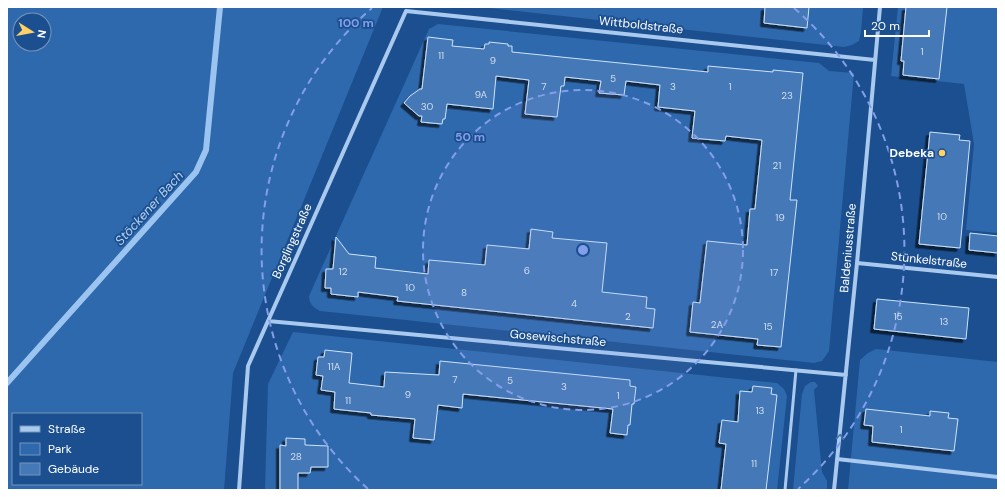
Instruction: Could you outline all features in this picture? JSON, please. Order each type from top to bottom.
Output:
[{"type":"street","name":"Baldeniusstraße","points":[[834,490],[857,263],[880,7]]},
{"type":"street","name":"Wittboldstraße","points":[[406,11],[875,60]]},
{"type":"street","name":"Borglingstraße","points":[[239,490],[248,366],[406,11]]},
{"type":"street","name":"Stünkelstraße","points":[[857,263],[998,277]]},
{"type":"street","name":"Gosewischstraße","points":[[268,321],[846,375]]},
{"type":"street","points":[[837,459],[998,477]]},
{"type":"lane","points":[[785,490],[796,370]]},
{"type":"green space","points":[[7,7],[383,7],[233,373],[224,490],[7,490]]},
{"type":"green space","points":[[480,7],[863,7],[859,41],[844,47]]},
{"type":"green space","points":[[898,7],[998,7],[998,233],[966,230],[974,144],[964,84],[891,76]]},
{"type":"green space","points":[[438,24],[819,63],[829,71],[854,73],[829,351],[822,361],[814,363],[320,311],[314,307],[309,296],[429,29]]},
{"type":"green space","points":[[293,332],[777,383],[784,389],[787,396],[777,490],[265,490],[268,384]]},
{"type":"green space","points":[[876,349],[998,362],[998,490],[848,490],[860,360],[868,353]]},
{"type":"green space","points":[[811,382],[815,382],[818,386],[814,390],[822,472],[827,481],[827,490],[793,490],[802,394],[805,386]]},
{"type":"building","points":[[765,7],[809,7],[807,28],[764,23]]},
{"type":"building","points":[[906,7],[947,7],[939,79],[903,75],[904,61],[901,61]]},
{"type":"building","points":[[428,37],[453,40],[452,46],[484,49],[485,44],[489,44],[489,42],[508,44],[508,46],[512,46],[512,52],[708,72],[708,66],[773,72],[773,70],[803,73],[790,200],[797,200],[781,347],[757,345],[758,339],[690,332],[693,302],[700,303],[707,241],[747,245],[750,209],[755,209],[762,140],[726,136],[725,141],[692,138],[695,111],[658,107],[660,85],[626,81],[624,95],[599,93],[601,81],[565,77],[564,86],[561,86],[557,117],[525,114],[529,80],[496,76],[493,109],[447,104],[445,119],[443,119],[442,124],[421,122],[422,116],[419,116],[404,103],[410,96],[422,89]]},
{"type":"building","points":[[930,132],[960,135],[959,140],[970,141],[960,248],[919,244]]},
{"type":"building","points":[[531,229],[553,232],[552,238],[607,243],[602,292],[647,297],[646,308],[655,309],[653,328],[397,301],[398,297],[358,292],[358,297],[331,294],[331,288],[325,288],[326,269],[333,269],[336,237],[349,254],[376,257],[375,268],[428,274],[429,260],[485,265],[487,245],[529,249]]},
{"type":"building","points":[[970,233],[998,236],[998,253],[969,250]]},
{"type":"building","points":[[877,299],[969,308],[966,339],[874,329]]},
{"type":"building","points":[[325,350],[352,353],[349,383],[384,387],[385,372],[439,375],[440,361],[630,380],[630,386],[636,387],[634,404],[632,404],[630,425],[628,425],[627,435],[610,433],[613,409],[463,394],[462,408],[438,405],[434,440],[413,438],[415,419],[371,415],[371,413],[334,409],[335,392],[321,390],[323,376],[316,375],[318,357],[324,357]]},
{"type":"building","points":[[753,386],[772,388],[771,394],[777,395],[766,490],[721,490],[726,444],[719,443],[722,420],[738,422],[740,391],[752,392]]},
{"type":"building","points":[[866,409],[930,416],[930,411],[949,413],[948,418],[958,419],[954,451],[872,442],[873,426],[864,425]]},
{"type":"building","points":[[286,438],[305,439],[305,445],[328,446],[328,467],[311,467],[310,473],[298,473],[298,490],[280,490],[280,445],[286,446]]},
{"type":"waterway","name":"Stöckener Bach","points":[[7,383],[196,172],[206,150],[220,7]]},
{"type":"place","name":"Debeka","points":[[942,153]]}]
